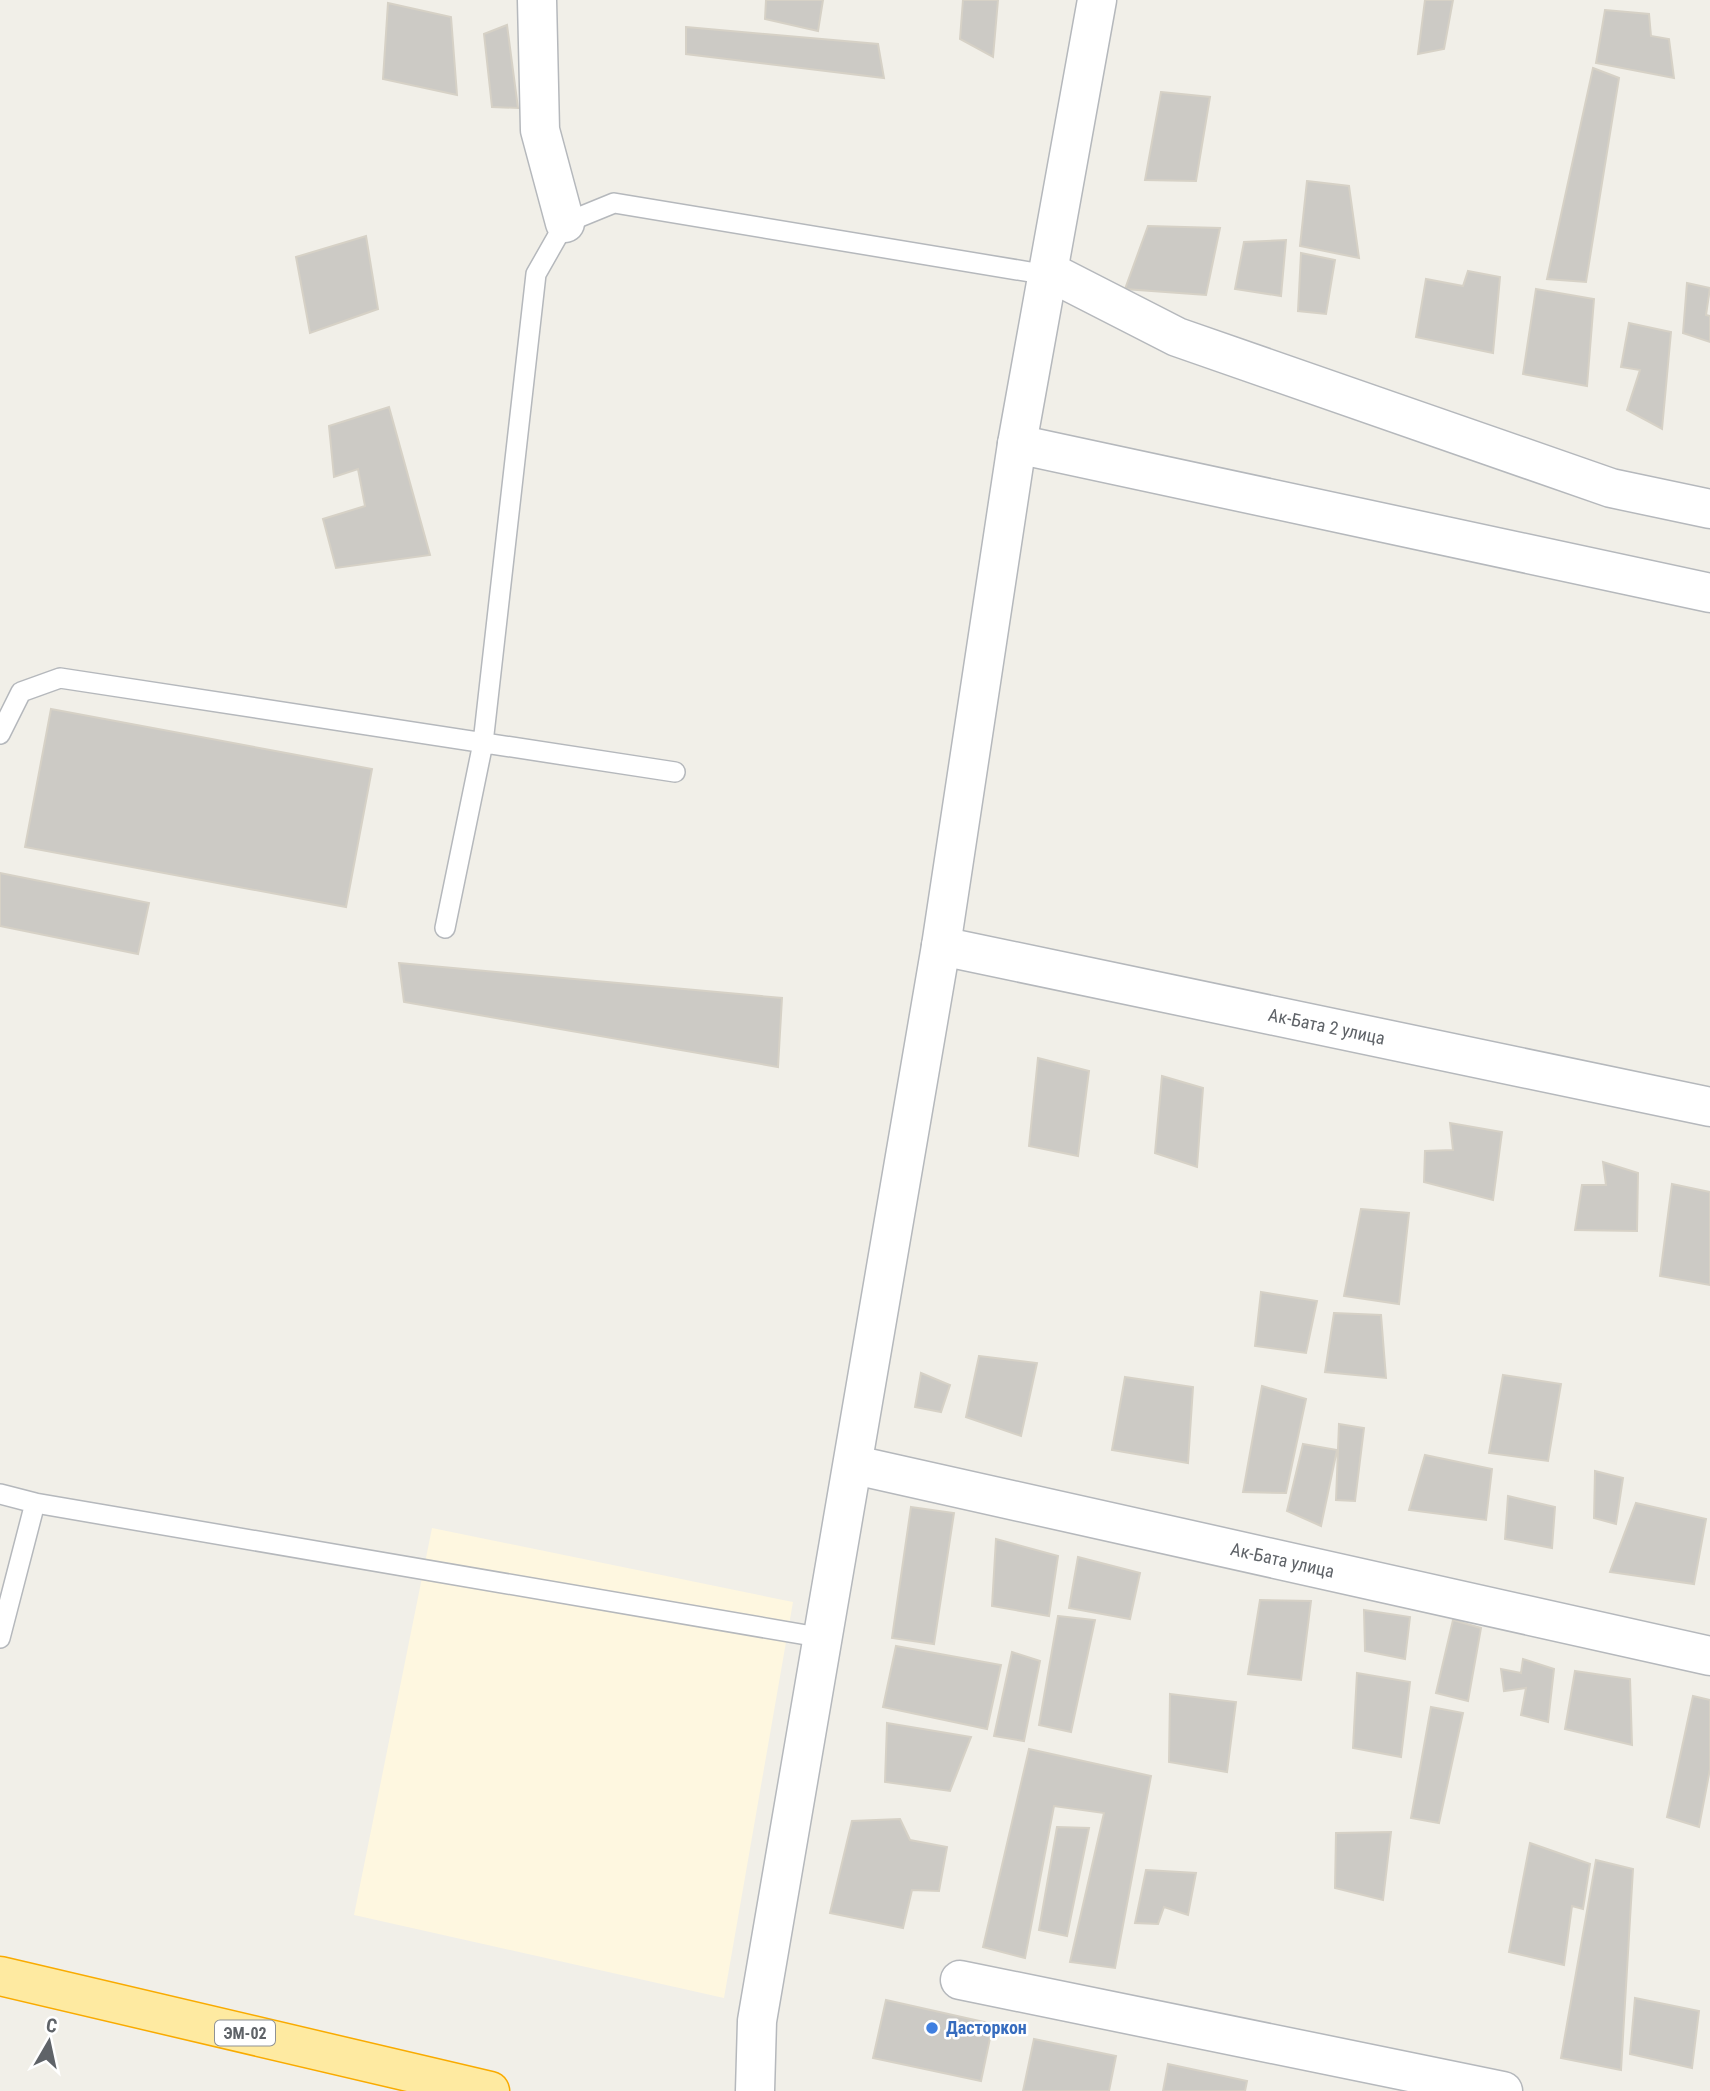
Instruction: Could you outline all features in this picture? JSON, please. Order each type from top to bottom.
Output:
[{"type":"highway","name":"ЭМ-02","points":[[0,1976],[490,2091]]},
{"type":"street","points":[[537,0],[540,130],[565,223]]},
{"type":"street","points":[[755,2091],[757,2021],[855,1465],[941,946],[1017,444],[1097,0]]},
{"type":"street","points":[[1048,273],[1177,337],[1611,488],[1710,509]]},
{"type":"street","points":[[1017,444],[1710,593]]},
{"type":"street","name":"Ак-Бата 2 улица","points":[[941,946],[1710,1107]]},
{"type":"street","name":"Ак-Бата улица","points":[[855,1465],[1710,1656]]},
{"type":"street","points":[[960,1980],[1503,2091]]},
{"type":"lane","points":[[445,928],[483,743],[536,274],[565,223],[614,203],[1048,273]]},
{"type":"lane","points":[[0,734],[21,692],[60,678],[675,772]]},
{"type":"lane","points":[[0,1494],[35,1503],[824,1638]]},
{"type":"lane","points":[[0,1638],[35,1503]]},
{"type":"shaded area","points":[[432,1528],[793,1602],[724,1998],[354,1915]]},
{"type":"building","points":[[766,0],[823,0],[818,31],[765,19]]},
{"type":"building","points":[[963,0],[998,0],[993,57],[960,39]]},
{"type":"building","points":[[1425,0],[1453,0],[1444,49],[1418,54]]},
{"type":"building","points":[[388,3],[451,17],[457,95],[383,79]]},
{"type":"building","points":[[1605,10],[1649,14],[1651,36],[1669,39],[1674,78],[1596,63]]},
{"type":"building","points":[[507,25],[518,108],[492,107],[484,34]]},
{"type":"building","points":[[686,27],[878,44],[884,78],[686,54]]},
{"type":"building","points":[[1593,68],[1619,78],[1586,282],[1547,279]]},
{"type":"building","points":[[1161,92],[1210,97],[1196,181],[1145,180]]},
{"type":"building","points":[[1307,181],[1349,186],[1359,258],[1300,246]]},
{"type":"building","points":[[1148,226],[1220,228],[1206,295],[1125,289]]},
{"type":"building","points":[[366,236],[378,309],[310,333],[296,257]]},
{"type":"building","points":[[1286,240],[1281,296],[1235,289],[1244,242]]},
{"type":"building","points":[[1301,253],[1335,260],[1326,314],[1298,311]]},
{"type":"building","points":[[1468,271],[1500,277],[1493,353],[1416,337],[1426,279],[1463,286]]},
{"type":"building","points":[[1687,283],[1710,288],[1706,315],[1710,316],[1710,342],[1683,333]]},
{"type":"building","points":[[1536,289],[1594,299],[1587,386],[1523,374]]},
{"type":"building","points":[[1629,323],[1671,332],[1662,429],[1627,410],[1640,370],[1621,367]]},
{"type":"building","points":[[389,407],[430,555],[336,568],[323,519],[365,506],[358,469],[334,477],[329,426]]},
{"type":"building","points":[[51,709],[372,769],[346,907],[25,847]]},
{"type":"building","points":[[0,873],[149,903],[138,954],[0,926]]},
{"type":"building","points":[[399,963],[782,998],[778,1067],[404,1002]]},
{"type":"building","points":[[1038,1058],[1089,1071],[1078,1156],[1029,1146]]},
{"type":"building","points":[[1162,1076],[1203,1088],[1197,1167],[1155,1153]]},
{"type":"building","points":[[1450,1123],[1502,1132],[1493,1200],[1424,1182],[1425,1151],[1453,1150]]},
{"type":"building","points":[[1603,1162],[1638,1173],[1637,1231],[1575,1230],[1582,1185],[1606,1185]]},
{"type":"building","points":[[1672,1184],[1710,1192],[1710,1285],[1660,1276]]},
{"type":"building","points":[[1361,1209],[1409,1213],[1399,1304],[1344,1296]]},
{"type":"building","points":[[1261,1292],[1317,1301],[1306,1353],[1255,1346]]},
{"type":"building","points":[[1334,1313],[1381,1315],[1386,1378],[1325,1372]]},
{"type":"building","points":[[979,1356],[1037,1363],[1021,1436],[966,1417]]},
{"type":"building","points":[[921,1373],[950,1385],[941,1412],[915,1407]]},
{"type":"building","points":[[1503,1375],[1561,1384],[1548,1461],[1489,1453]]},
{"type":"building","points":[[1125,1377],[1193,1387],[1188,1463],[1112,1450]]},
{"type":"building","points":[[1262,1386],[1306,1399],[1286,1493],[1243,1492]]},
{"type":"building","points":[[1339,1424],[1364,1428],[1355,1501],[1336,1500]]},
{"type":"building","points":[[1303,1444],[1337,1450],[1321,1526],[1287,1511]]},
{"type":"building","points":[[1425,1455],[1492,1469],[1486,1520],[1409,1510]]},
{"type":"building","points":[[1595,1471],[1623,1478],[1616,1524],[1594,1518]]},
{"type":"building","points":[[1508,1496],[1555,1507],[1552,1548],[1505,1539]]},
{"type":"building","points":[[1636,1503],[1706,1519],[1694,1584],[1610,1572]]},
{"type":"building","points":[[911,1507],[954,1513],[934,1644],[892,1638]]},
{"type":"building","points":[[996,1539],[1058,1556],[1049,1616],[992,1606]]},
{"type":"building","points":[[1078,1557],[1140,1573],[1130,1619],[1069,1608]]},
{"type":"building","points":[[1260,1600],[1311,1601],[1301,1680],[1248,1674]]},
{"type":"building","points":[[1364,1610],[1410,1617],[1405,1659],[1365,1651]]},
{"type":"building","points":[[1058,1616],[1095,1620],[1071,1732],[1039,1725]]},
{"type":"building","points":[[1453,1620],[1481,1628],[1468,1701],[1436,1693]]},
{"type":"building","points":[[896,1646],[1001,1665],[987,1729],[883,1707]]},
{"type":"building","points":[[1012,1652],[1040,1661],[1024,1741],[994,1736]]},
{"type":"building","points":[[1523,1659],[1554,1669],[1548,1722],[1521,1715],[1526,1688],[1504,1691],[1501,1669],[1521,1673]]},
{"type":"building","points":[[1575,1671],[1630,1679],[1632,1745],[1565,1729]]},
{"type":"building","points":[[1357,1673],[1410,1682],[1401,1757],[1353,1748]]},
{"type":"building","points":[[1170,1694],[1236,1702],[1227,1772],[1169,1762]]},
{"type":"building","points":[[1693,1696],[1710,1700],[1710,1769],[1699,1827],[1667,1817]]},
{"type":"building","points":[[1431,1707],[1463,1713],[1439,1823],[1411,1818]]},
{"type":"building","points":[[887,1723],[971,1737],[950,1791],[885,1782]]},
{"type":"building","points":[[1029,1749],[1151,1776],[1115,1968],[1070,1962],[1104,1813],[1054,1806],[1025,1958],[983,1947]]},
{"type":"building","points":[[900,1819],[910,1840],[947,1847],[939,1891],[912,1890],[903,1928],[830,1913],[852,1821]]},
{"type":"building","points":[[1057,1827],[1089,1828],[1067,1936],[1039,1930]]},
{"type":"building","points":[[1391,1832],[1383,1900],[1335,1888],[1336,1833]]},
{"type":"building","points":[[1530,1843],[1590,1864],[1583,1909],[1572,1906],[1564,1965],[1509,1952]]},
{"type":"building","points":[[1596,1860],[1633,1869],[1621,2070],[1561,2058]]},
{"type":"building","points":[[1146,1870],[1196,1873],[1188,1915],[1164,1907],[1158,1924],[1135,1923]]},
{"type":"building","points":[[1635,1998],[1699,2011],[1692,2068],[1630,2054]]},
{"type":"building","points":[[886,2000],[993,2024],[981,2081],[873,2058]]},
{"type":"building","points":[[1034,2039],[1116,2056],[1109,2091],[1023,2091]]},
{"type":"building","points":[[1168,2064],[1247,2081],[1245,2091],[1163,2091]]},
{"type":"place","name":"Дасторкон","points":[[932,2028]]}]
